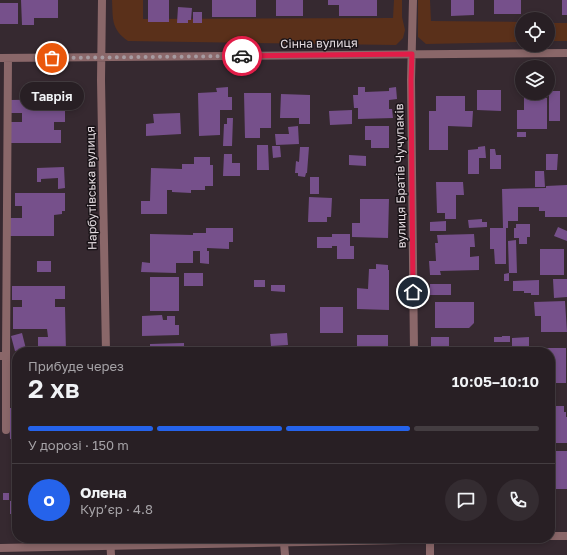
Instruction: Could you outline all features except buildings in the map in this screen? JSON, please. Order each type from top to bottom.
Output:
[{"type":"street","name":"Нарбутівська вулиця","points":[[102,0],[103,57],[101,88],[106,347]]},
{"type":"street","name":"вулиця Братів Чучупаків","points":[[413,0],[411,80],[414,347]]},
{"type":"street","name":"Сінна вулиця","points":[[4,58],[567,53]]},
{"type":"street","points":[[4,58],[3,356],[6,430]]},
{"type":"street","points":[[555,536],[567,536]]},
{"type":"street","points":[[0,548],[92,543]]},
{"type":"street","points":[[111,543],[111,555]]},
{"type":"street","points":[[284,543],[285,555]]},
{"type":"street","points":[[430,543],[430,555]]},
{"type":"shaded area","points":[[112,0],[143,0],[143,19],[393,18],[394,0],[402,0],[402,17],[405,30],[403,38],[396,45],[128,41],[118,32],[114,23]]},
{"type":"shaded area","points":[[418,0],[430,0],[431,21],[515,22],[515,42],[426,44],[418,37]]},
{"type":"shaded area","points":[[555,23],[567,23],[567,41],[555,41]]},
{"type":"way so far","points":[[52,58],[242,56]]},
{"type":"place","name":"Таврія","points":[[52,58]]},
{"type":"route","points":[[242,56],[412,54],[413,292]]}]
